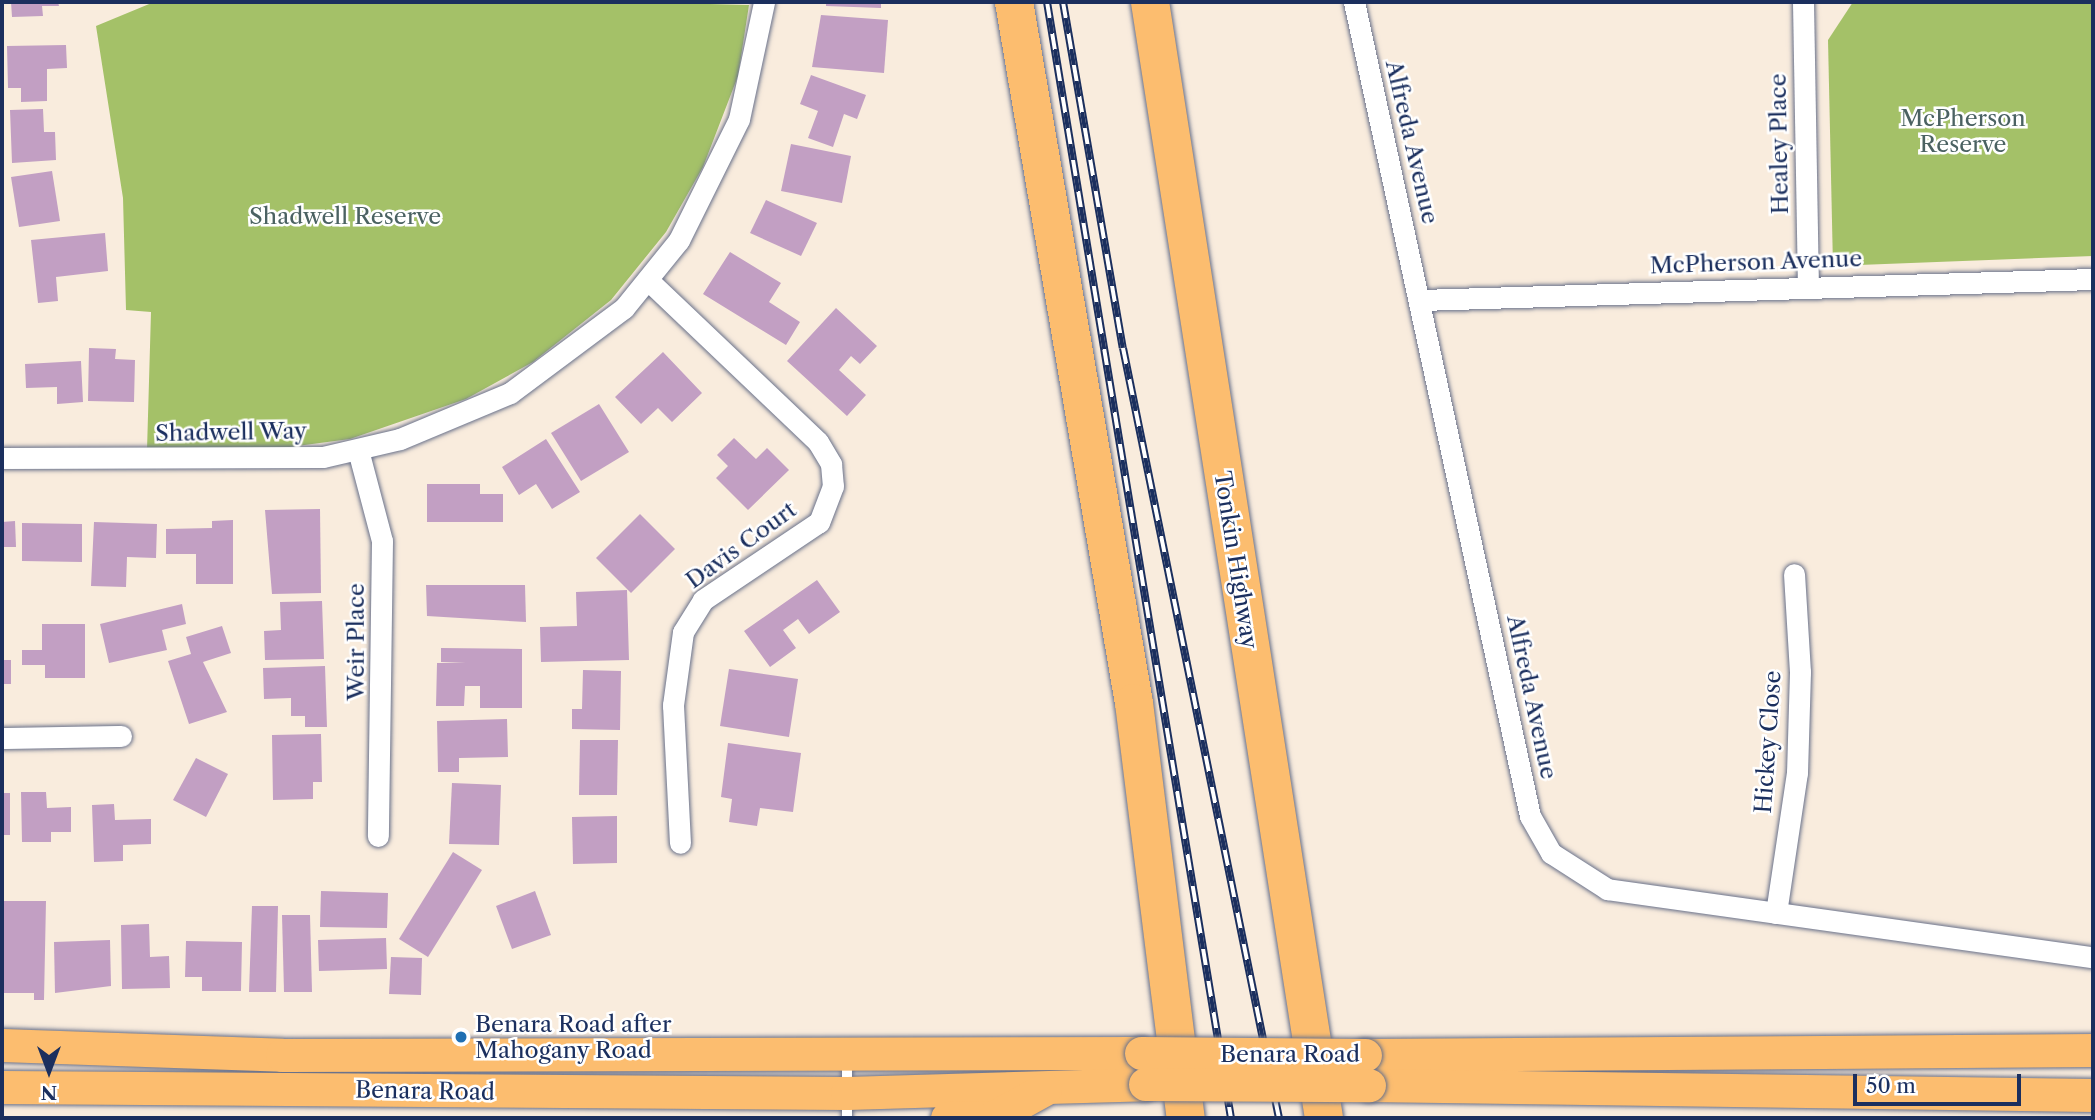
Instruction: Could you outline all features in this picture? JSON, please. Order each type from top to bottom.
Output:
[{"type":"highway","points":[[1014,2],[1133,703],[1186,1118]]},
{"type":"highway","name":"Tonkin Highway","points":[[1150,2],[1324,1118]]},
{"type":"main road","name":"Benara Road","points":[[2,1045],[282,1055],[847,1055],[1143,1068],[1367,1070],[2093,1095]]},
{"type":"main road","name":"Benara Road","points":[[1367,1070],[2093,1050]]},
{"type":"main road","points":[[282,1055],[333,1069],[427,1078],[415,1091]]},
{"type":"main road","name":"Benara Road","points":[[487,1056],[555,1073],[830,1071],[847,1106]]},
{"type":"main road","name":"Benara Road","points":[[2,1087],[415,1091],[847,1106],[1050,1087],[1143,1068]]},
{"type":"main road","points":[[947,1118],[994,1117],[1050,1087]]},
{"type":"street","name":"Shadwell Way","points":[[2,458],[272,461],[358,450],[436,426],[510,393],[567,356],[649,281],[700,206],[728,148],[751,83],[764,2]]},
{"type":"street","name":"Alfreda Avenue","points":[[1354,2],[1421,300],[1530,816],[1550,853],[1607,889],[2093,957]]},
{"type":"street","name":"Healey Place","points":[[1803,2],[1808,286]]},
{"type":"street","name":"McPherson Avenue","points":[[1421,300],[2093,279]]},
{"type":"street","name":"Davis Court","points":[[649,281],[818,442],[831,464],[833,486],[819,522],[703,600],[683,632],[673,705],[680,843]]},
{"type":"street","name":"Weir Place","points":[[358,450],[383,541],[378,836]]},
{"type":"street","name":"Hickey Close","points":[[1776,913],[1797,773],[1800,672],[1794,574]]},
{"type":"street","points":[[2,738],[121,736]]},
{"type":"lane","points":[[847,1055],[847,1106]]},
{"type":"green space","name":"Shadwell Reserve","points":[[154,2],[632,2],[749,5],[738,76],[703,167],[666,232],[611,300],[533,362],[466,399],[350,439],[267,450],[147,450],[151,312],[126,310],[123,198],[96,26]]},
{"type":"green space","name":"McPherson Reserve","points":[[1853,2],[2093,2],[2093,256],[1833,266],[1828,40]]},
{"type":"building","points":[[11,2],[58,2],[59,6],[42,6],[43,16],[12,17]]},
{"type":"building","points":[[826,2],[881,2],[881,8],[826,6]]},
{"type":"building","points":[[821,15],[888,20],[884,73],[812,67]]},
{"type":"building","points":[[66,45],[67,68],[47,69],[47,101],[21,102],[21,88],[8,88],[7,46]]},
{"type":"building","points":[[811,75],[866,95],[857,119],[844,114],[833,147],[808,138],[818,111],[800,104]]},
{"type":"building","points":[[43,109],[44,132],[55,132],[56,160],[12,163],[10,110]]},
{"type":"building","points":[[791,144],[851,156],[842,203],[781,191]]},
{"type":"building","points":[[52,171],[60,221],[19,227],[11,177]]},
{"type":"building","points":[[766,200],[817,223],[801,256],[750,233]]},
{"type":"building","points":[[105,233],[108,271],[56,277],[58,301],[38,303],[31,240]]},
{"type":"building","points":[[730,252],[781,283],[769,302],[800,322],[786,345],[703,294]]},
{"type":"building","points":[[836,308],[877,346],[860,364],[851,356],[839,370],[866,395],[847,416],[787,361]]},
{"type":"building","points":[[89,348],[116,349],[115,359],[135,360],[134,402],[88,401]]},
{"type":"building","points":[[663,352],[702,393],[672,422],[658,408],[641,424],[615,397]]},
{"type":"building","points":[[81,361],[83,402],[57,404],[57,387],[26,388],[25,364]]},
{"type":"building","points":[[599,404],[629,452],[581,481],[551,433]]},
{"type":"building","points":[[734,438],[756,459],[767,448],[789,470],[748,510],[716,478],[728,466],[717,455]]},
{"type":"building","points":[[546,439],[580,492],[552,509],[536,484],[519,495],[502,467]]},
{"type":"building","points":[[427,484],[480,484],[480,494],[503,494],[503,522],[427,522]]},
{"type":"building","points":[[320,509],[321,593],[272,594],[265,510]]},
{"type":"building","points":[[640,514],[675,549],[631,593],[596,558]]},
{"type":"building","points":[[233,520],[233,584],[196,584],[196,554],[166,554],[166,529],[212,528],[212,521]]},
{"type":"building","points":[[15,521],[16,547],[2,547],[2,522]]},
{"type":"building","points":[[94,522],[157,524],[156,558],[127,557],[126,587],[91,586]]},
{"type":"building","points":[[22,523],[82,524],[82,562],[22,561]]},
{"type":"building","points":[[817,580],[840,612],[809,634],[798,619],[783,630],[796,648],[770,667],[744,631]]},
{"type":"building","points":[[426,585],[525,585],[526,622],[427,616]]},
{"type":"building","points":[[627,590],[629,660],[541,662],[540,627],[577,626],[576,592]]},
{"type":"building","points":[[322,601],[324,659],[265,660],[264,631],[281,630],[280,602]]},
{"type":"building","points":[[182,604],[186,624],[162,630],[167,650],[109,663],[100,624]]},
{"type":"building","points":[[42,624],[85,624],[85,678],[45,678],[45,665],[22,665],[22,650],[42,650]]},
{"type":"building","points":[[222,626],[231,653],[203,662],[227,712],[189,724],[168,661],[191,654],[186,637]]},
{"type":"building","points":[[441,648],[522,649],[522,708],[480,708],[480,686],[465,686],[464,706],[436,706],[437,663],[466,663],[441,662]]},
{"type":"building","points":[[2,660],[11,660],[11,684],[2,684]]},
{"type":"building","points":[[325,666],[327,727],[305,727],[305,716],[291,716],[291,698],[264,699],[263,668]]},
{"type":"building","points":[[729,669],[798,679],[789,737],[720,726]]},
{"type":"building","points":[[583,670],[621,671],[620,730],[572,729],[572,709],[582,709]]},
{"type":"building","points":[[507,719],[508,757],[459,758],[459,772],[438,772],[437,721]]},
{"type":"building","points":[[321,734],[322,782],[313,782],[313,799],[273,800],[272,735]]},
{"type":"building","points":[[580,740],[618,740],[617,795],[579,795]]},
{"type":"building","points":[[728,743],[801,753],[793,812],[760,808],[757,826],[729,822],[732,799],[721,797]]},
{"type":"building","points":[[196,758],[228,774],[206,817],[173,800]]},
{"type":"building","points":[[452,783],[501,785],[499,845],[449,844]]},
{"type":"building","points":[[21,792],[46,792],[47,808],[71,807],[71,832],[51,832],[51,842],[22,842]]},
{"type":"building","points":[[2,793],[10,793],[10,835],[2,835]]},
{"type":"building","points":[[114,804],[115,820],[151,819],[151,844],[123,845],[123,861],[94,862],[92,805]]},
{"type":"building","points":[[617,816],[617,863],[573,864],[572,817]]},
{"type":"building","points":[[453,852],[482,870],[428,957],[399,939]]},
{"type":"building","points":[[321,891],[388,893],[387,928],[320,927]]},
{"type":"building","points":[[535,891],[551,935],[512,949],[496,906]]},
{"type":"building","points":[[2,901],[46,901],[44,1000],[34,1000],[34,993],[2,993]]},
{"type":"building","points":[[252,906],[278,906],[276,992],[249,992]]},
{"type":"building","points":[[282,915],[310,915],[312,992],[284,992]]},
{"type":"building","points":[[149,924],[150,957],[169,956],[170,988],[122,989],[121,925]]},
{"type":"building","points":[[386,938],[387,969],[319,971],[318,940]]},
{"type":"building","points":[[110,940],[111,986],[55,993],[54,942]]},
{"type":"building","points":[[186,941],[242,942],[241,991],[202,991],[202,977],[185,977]]},
{"type":"building","points":[[391,957],[422,958],[421,995],[389,994]]},
{"type":"railway","points":[[1047,2],[1231,1118]]},
{"type":"railway","points":[[1063,2],[1123,348],[1279,1118]]},
{"type":"place","name":"Benara Road after Mahogany Road","points":[[461,1037]]}]
